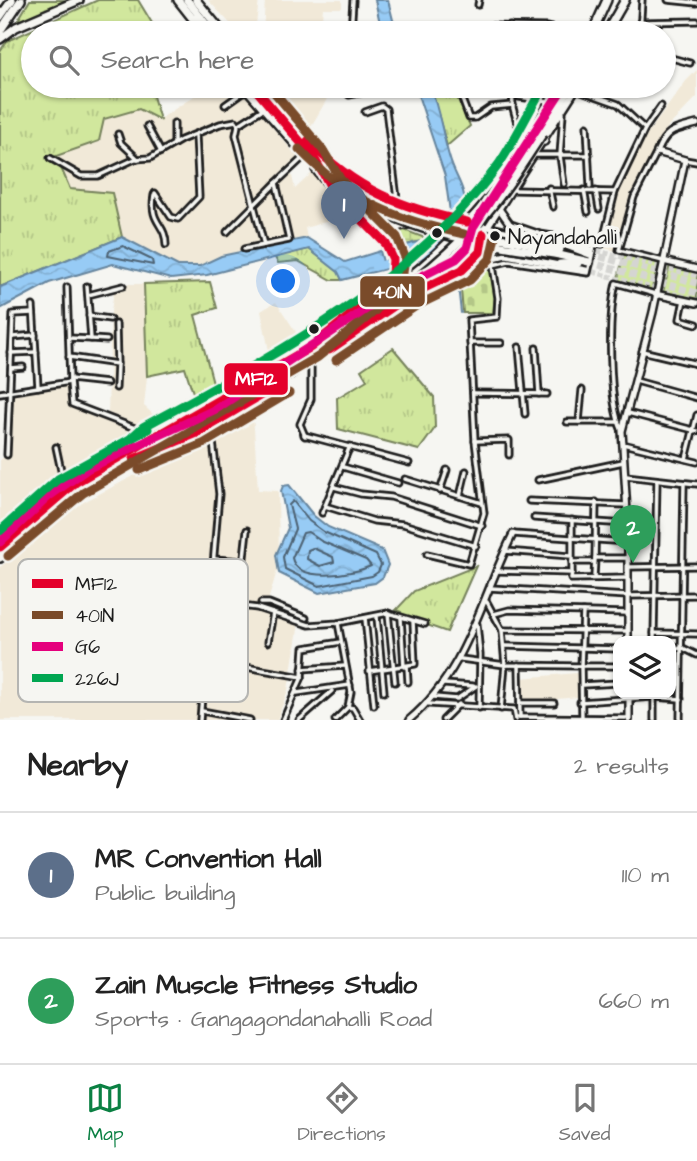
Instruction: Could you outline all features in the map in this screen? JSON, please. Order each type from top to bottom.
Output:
[{"type":"highway","points":[[0,17],[12,0]]},
{"type":"highway","points":[[0,32],[21,0]]},
{"type":"highway","points":[[30,21],[79,0]]},
{"type":"highway","points":[[178,0],[200,21]]},
{"type":"highway","points":[[187,0],[197,18]]},
{"type":"highway","points":[[196,0],[213,21]]},
{"type":"highway","points":[[613,21],[625,0]]},
{"type":"highway","points":[[596,21],[604,1]]},
{"type":"highway","points":[[0,39],[21,25]]},
{"type":"highway","points":[[261,98],[312,153],[365,199],[428,225],[588,259],[560,253]]},
{"type":"highway","points":[[273,98],[312,153],[316,169],[362,220],[376,231],[394,256],[393,275],[338,326]]},
{"type":"highway","points":[[539,135],[554,98]]},
{"type":"highway","points":[[0,558],[70,495],[241,397],[410,280],[483,212],[567,98]]},
{"type":"highway","points":[[333,190],[396,227],[418,220],[440,220],[461,224],[483,234]]},
{"type":"highway","points":[[0,547],[65,489],[154,438],[241,397]]},
{"type":"street","points":[[352,21],[353,0]]},
{"type":"street","points":[[640,21],[642,0]]},
{"type":"street","points":[[667,0],[697,3]]},
{"type":"street","points":[[668,21],[697,20]]},
{"type":"street","points":[[676,59],[690,63]]},
{"type":"street","points":[[225,105],[234,98]]},
{"type":"street","points":[[254,98],[261,110],[294,144],[312,153],[362,188],[398,207],[440,220]]},
{"type":"street","points":[[462,98],[469,118],[475,118],[491,107],[513,105]]},
{"type":"street","points":[[513,98],[524,149],[535,156],[589,155]]},
{"type":"street","points":[[526,98],[548,101]]},
{"type":"street","points":[[463,270],[480,252],[483,234],[535,156],[550,98]]},
{"type":"street","points":[[603,98],[618,104],[645,129]]},
{"type":"street","points":[[264,245],[236,135],[238,125],[269,105]]},
{"type":"street","points":[[365,112],[382,106],[386,109],[398,207],[391,225]]},
{"type":"street","points":[[506,222],[540,234],[602,244],[615,192],[645,129],[661,106]]},
{"type":"street","points":[[561,107],[560,156],[564,184]]},
{"type":"street","points":[[50,158],[85,178],[104,174],[161,152],[220,124],[236,121],[238,125]]},
{"type":"street","points":[[174,123],[174,144]]},
{"type":"street","points":[[697,124],[672,130],[664,136],[634,197],[619,250],[697,268]]},
{"type":"street","points":[[147,126],[161,152]]},
{"type":"street","points":[[587,126],[590,187]]},
{"type":"street","points":[[118,134],[121,143],[138,159]]},
{"type":"street","points":[[166,245],[165,234],[152,211],[155,193],[171,217],[178,219],[199,197],[196,135]]},
{"type":"street","points":[[67,287],[72,404],[154,438],[261,379],[424,265],[441,250],[524,149],[539,135]]},
{"type":"street","points":[[657,152],[697,162]]},
{"type":"street","points":[[227,232],[276,183],[312,153]]},
{"type":"street","points":[[622,431],[636,382],[685,160]]},
{"type":"street","points":[[244,249],[289,240],[276,183]]},
{"type":"street","points":[[513,190],[549,188],[615,192]]},
{"type":"street","points":[[549,188],[553,207]]},
{"type":"street","points":[[584,190],[588,212]]},
{"type":"street","points":[[596,191],[599,209]]},
{"type":"street","points":[[500,210],[511,229],[560,253]]},
{"type":"street","points":[[461,224],[489,225],[528,236]]},
{"type":"street","points":[[493,265],[509,261],[588,273],[595,242]]},
{"type":"street","points":[[148,452],[169,447],[256,400],[410,295],[491,257],[560,253]]},
{"type":"street","points":[[427,554],[469,564],[482,526],[469,320],[497,317],[498,298],[491,257]]},
{"type":"street","points":[[424,265],[439,281]]},
{"type":"street","points":[[628,636],[625,461],[622,431],[618,422],[610,315],[616,284],[697,303]]},
{"type":"street","points":[[87,286],[91,339]]},
{"type":"street","points":[[88,295],[123,286]]},
{"type":"street","points":[[684,300],[680,318],[697,324]]},
{"type":"street","points":[[33,306],[38,387]]},
{"type":"street","points":[[7,455],[13,314],[33,313]]},
{"type":"street","points":[[89,316],[110,319]]},
{"type":"street","points":[[116,324],[116,388]]},
{"type":"street","points":[[12,337],[35,335]]},
{"type":"street","points":[[68,338],[107,340]]},
{"type":"street","points":[[470,344],[501,343]]},
{"type":"street","points":[[519,347],[525,414]]},
{"type":"street","points":[[536,348],[539,394]]},
{"type":"street","points":[[642,351],[697,364]]},
{"type":"street","points":[[12,353],[36,352]]},
{"type":"street","points":[[69,356],[117,364]]},
{"type":"street","points":[[311,362],[312,399],[300,424],[305,435],[409,464]]},
{"type":"street","points":[[11,368],[23,366]]},
{"type":"street","points":[[0,393],[70,380],[107,383]]},
{"type":"street","points":[[636,382],[697,398]]},
{"type":"street","points":[[579,422],[582,390]]},
{"type":"street","points":[[472,393],[547,394]]},
{"type":"street","points":[[628,413],[695,431]]},
{"type":"street","points":[[685,459],[695,431],[697,415]]},
{"type":"street","points":[[567,422],[618,422]]},
{"type":"street","points":[[211,424],[219,494],[214,559]]},
{"type":"street","points":[[475,441],[509,440],[509,455]]},
{"type":"street","points":[[623,444],[697,462]]},
{"type":"street","points":[[321,513],[350,446]]},
{"type":"street","points":[[56,447],[65,489]]},
{"type":"street","points":[[538,480],[625,461]]},
{"type":"street","points":[[343,467],[398,483]]},
{"type":"street","points":[[440,491],[447,470]]},
{"type":"street","points":[[460,496],[466,471]]},
{"type":"street","points":[[625,476],[697,484]]},
{"type":"street","points":[[405,479],[482,503]]},
{"type":"street","points":[[657,480],[654,633],[697,634]]},
{"type":"street","points":[[680,720],[684,483]]},
{"type":"street","points":[[334,487],[361,495],[391,497],[482,526]]},
{"type":"street","points":[[529,500],[626,505]]},
{"type":"street","points":[[594,578],[596,502]]},
{"type":"street","points":[[325,506],[374,521],[403,524],[476,546]]},
{"type":"street","points":[[534,517],[627,524]]},
{"type":"street","points":[[572,520],[572,579],[628,578]]},
{"type":"street","points":[[243,559],[247,530]]},
{"type":"street","points":[[409,720],[429,704],[461,659],[513,534],[627,542]]},
{"type":"street","points":[[505,551],[571,556]]},
{"type":"street","points":[[572,562],[628,558]]},
{"type":"street","points":[[628,567],[697,566]]},
{"type":"street","points":[[496,571],[572,573]]},
{"type":"street","points":[[490,588],[628,596],[697,595]]},
{"type":"street","points":[[486,602],[502,630],[505,646],[501,709]]},
{"type":"street","points":[[261,603],[306,618]]},
{"type":"street","points":[[248,609],[273,613],[309,625],[338,623],[388,613],[425,624]]},
{"type":"street","points":[[494,614],[509,610],[629,613]]},
{"type":"street","points":[[582,719],[580,702],[583,612]]},
{"type":"street","points":[[268,642],[273,613]]},
{"type":"street","points":[[388,613],[395,682]]},
{"type":"street","points":[[377,617],[384,692]]},
{"type":"street","points":[[365,618],[374,705]]},
{"type":"street","points":[[401,618],[408,682]]},
{"type":"street","points":[[369,671],[415,664],[413,621]]},
{"type":"street","points":[[336,719],[348,707],[350,685],[338,623]]},
{"type":"street","points":[[477,624],[480,662],[478,708]]},
{"type":"street","points":[[502,630],[628,631]]},
{"type":"street","points":[[284,720],[302,677],[304,649],[341,642]]},
{"type":"street","points":[[505,646],[613,649]]},
{"type":"street","points":[[676,649],[683,648],[697,655]]},
{"type":"street","points":[[461,659],[505,665],[613,666]]},
{"type":"street","points":[[518,718],[519,665]]},
{"type":"street","points":[[302,669],[345,666]]},
{"type":"street","points":[[248,667],[302,677]]},
{"type":"street","points":[[581,685],[613,683]]},
{"type":"street","points":[[444,684],[477,686]]},
{"type":"street","points":[[297,693],[334,690],[350,685]]},
{"type":"street","points":[[434,697],[457,699],[477,686]]},
{"type":"street","points":[[299,720],[334,690]]},
{"type":"street","points":[[580,702],[613,698]]},
{"type":"street","points":[[676,698],[681,699]]},
{"type":"street","points":[[518,718],[629,719],[629,699]]},
{"type":"street","points":[[654,699],[654,720]]},
{"type":"street","points":[[200,720],[203,702]]},
{"type":"street","points":[[520,703],[554,703]]},
{"type":"street","points":[[429,704],[514,709],[518,718]]},
{"type":"street","points":[[443,720],[459,704]]},
{"type":"street","points":[[348,707],[353,708],[360,720]]},
{"type":"street","points":[[202,711],[250,720]]},
{"type":"shaded area","points":[[208,0],[259,0],[256,21],[228,21]]},
{"type":"shaded area","points":[[265,0],[342,0],[342,8],[323,8],[322,21],[264,21]]},
{"type":"shaded area","points":[[697,70],[697,97],[667,128],[643,172],[630,198],[616,251],[603,248],[616,197],[635,151]]},
{"type":"shaded area","points":[[191,98],[248,98],[301,161],[291,172],[295,189],[312,173],[349,215],[305,228],[307,238],[222,255],[200,266],[178,266],[122,237],[111,193],[70,189],[56,156],[99,141],[104,120],[139,109],[160,119]]},
{"type":"shaded area","points":[[285,98],[327,99],[309,130]]},
{"type":"shaded area","points":[[115,284],[144,284],[147,376],[144,406],[164,424],[153,431],[108,413],[111,311]]},
{"type":"shaded area","points":[[276,302],[302,341],[271,361],[261,311]]},
{"type":"shaded area","points":[[69,383],[73,405],[143,437],[56,491],[7,530],[0,525],[0,460],[7,455],[10,393]]},
{"type":"shaded area","points":[[253,413],[258,490],[278,491],[279,564],[268,601],[300,617],[288,690],[277,720],[0,720],[0,567],[82,503]]},
{"type":"shaded area","points":[[577,673],[578,697],[557,699],[558,705],[523,705],[521,678]]},
{"type":"green space","points":[[30,0],[71,0],[21,21],[15,25]]},
{"type":"green space","points":[[98,0],[138,0],[151,21],[51,21]]},
{"type":"green space","points":[[21,35],[21,98],[154,98],[160,120],[139,109],[104,119],[99,141],[56,156],[70,189],[112,193],[122,237],[0,287],[0,51],[7,41]]},
{"type":"green space","points":[[433,98],[459,98],[470,126],[447,146]]},
{"type":"green space","points":[[367,216],[428,239],[396,248]]},
{"type":"green space","points":[[309,249],[339,272],[342,280],[332,280],[298,261],[278,263],[274,256]]},
{"type":"green space","points":[[624,254],[659,263],[651,291],[617,282]]},
{"type":"green space","points":[[488,263],[495,295],[493,313],[463,313],[460,278]]},
{"type":"green space","points":[[670,265],[697,272],[697,301],[663,292]]},
{"type":"green space","points":[[210,282],[217,308],[195,315],[216,394],[197,405],[185,368],[147,376],[144,284]]},
{"type":"green space","points":[[393,348],[434,397],[435,428],[419,450],[338,429],[337,398],[367,380],[361,370]]},
{"type":"green space","points":[[476,566],[447,632],[401,616],[401,612],[396,610],[414,591]]},
{"type":"water","points":[[375,0],[388,0],[394,21],[379,21]]},
{"type":"water","points":[[419,98],[434,98],[449,156],[464,195],[466,213],[450,212],[445,176]]},
{"type":"water","points":[[122,237],[178,266],[200,266],[221,256],[307,238],[345,262],[380,251],[385,269],[342,280],[338,272],[309,249],[207,275],[171,279],[113,264],[49,283],[0,309],[0,287]]},
{"type":"water","points":[[428,239],[445,243],[430,256],[401,265],[396,248]]},
{"type":"water","points":[[289,485],[314,516],[328,527],[382,550],[388,565],[383,577],[375,583],[319,593],[279,573],[276,555],[288,528],[281,491],[283,486]]},
{"type":"waterway","points":[[430,247],[438,239],[456,206]]},
{"type":"waterway","points":[[375,267],[409,257]]},
{"type":"waterway","points":[[448,257],[456,270]]},
{"type":"waterway","points":[[457,276],[461,313]]},
{"type":"tunnel","points":[[590,249],[697,276]]},
{"type":"tunnel","points":[[590,254],[697,283]]},
{"type":"tunnel","points":[[589,262],[697,293]]},
{"type":"tunnel","points":[[586,270],[697,300]]},
{"type":"transit line","name":"MF12","points":[[0,547],[76,482],[311,347],[367,302],[392,275],[393,259],[386,244],[332,189],[314,158],[263,98]]},
{"type":"transit line","name":"401N","points":[[8,556],[83,493],[318,357],[375,311],[402,281],[405,257],[397,237],[341,180],[323,150],[279,98]]},
{"type":"transit line","name":"226J","points":[[132,437],[143,427],[241,373],[336,315],[424,247],[463,207],[499,164],[537,98]]},
{"type":"transit line","name":"G6","points":[[0,542],[49,496],[87,469],[216,409],[398,288],[456,259],[467,248],[473,227],[556,98]]},
{"type":"transit line","name":"MF12","points":[[308,141],[344,172],[381,195],[443,217],[467,222]]},
{"type":"transit line","name":"401N","points":[[299,149],[336,182],[375,206],[417,222],[464,234]]},
{"type":"transit line","name":"MF12","points":[[329,350],[410,295],[462,270],[480,252],[483,234]]},
{"type":"transit line","name":"401N","points":[[336,360],[416,306],[470,280],[490,259],[495,236]]},
{"type":"transit line","name":"MF12","points":[[134,459],[197,433],[283,382]]},
{"type":"transit line","name":"401N","points":[[139,470],[203,444],[289,393]]},
{"type":"transit line","name":"226J","points":[[0,531],[58,479],[148,429]]},
{"type":"place","name":"Nayandahalli","points":[[495,236]]},
{"type":"place","name":"MR Convention Hall","points":[[344,239]]},
{"type":"place","name":"Zain Muscle Fitness Studio","points":[[633,563]]}]
